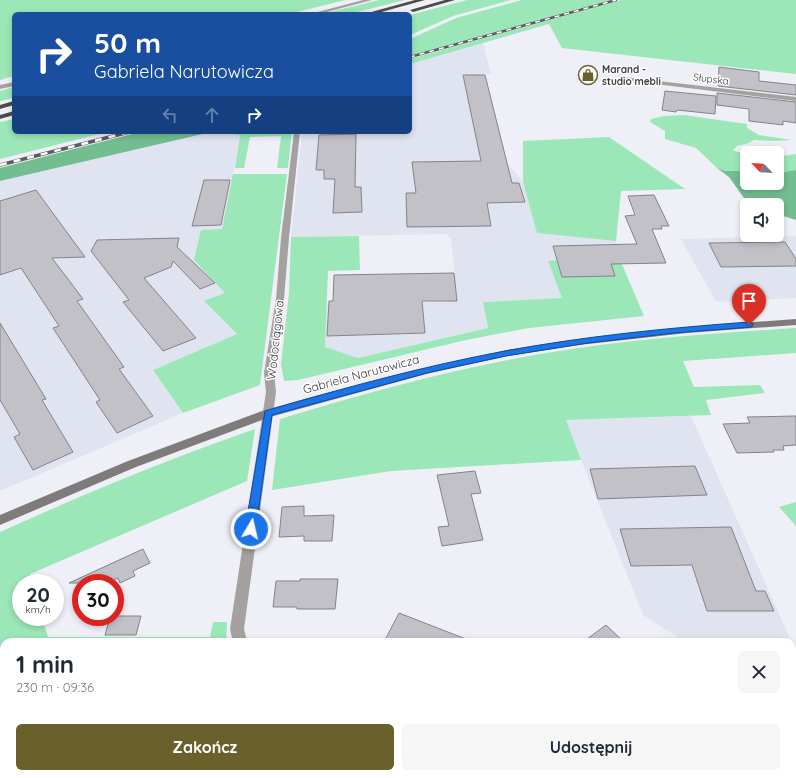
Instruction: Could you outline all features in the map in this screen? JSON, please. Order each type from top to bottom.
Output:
[{"type":"highway","points":[[375,12],[422,0]]},
{"type":"highway","points":[[406,12],[452,0]]},
{"type":"highway","points":[[0,107],[12,104]]},
{"type":"highway","points":[[0,116],[12,113]]},
{"type":"main road","name":"Gabriela Narutowicza","points":[[0,520],[112,471],[268,413],[431,369],[588,340],[674,331],[796,322]]},
{"type":"street","points":[[321,12],[369,0]]},
{"type":"street","name":"Słupska","points":[[624,79],[796,99]]},
{"type":"street","points":[[0,87],[12,84]]},
{"type":"street","name":"Wodociągowa","points":[[239,638],[237,629],[271,392],[269,373],[280,299],[297,134]]},
{"type":"shaded area","points":[[483,43],[491,74],[485,75],[508,164],[523,182],[537,233],[616,241],[615,247],[619,257],[549,262],[563,298],[483,302],[488,328],[358,358],[325,348],[327,305],[457,301],[451,237],[448,237],[447,234],[291,237],[302,134],[412,134],[412,63]]},
{"type":"shaded area","points":[[203,134],[240,134],[222,229],[226,293],[205,302],[237,334],[153,370],[183,413],[0,491],[0,181]]},
{"type":"shaded area","points":[[784,236],[796,236],[796,298],[716,302],[681,239],[740,237],[740,242],[784,242]]},
{"type":"shaded area","points":[[691,416],[789,636],[788,638],[679,638],[643,615],[565,420]]},
{"type":"green space","points":[[0,0],[346,0],[296,12],[12,12],[12,77],[0,80]]},
{"type":"green space","points":[[379,0],[405,0],[357,12],[330,12]]},
{"type":"green space","points":[[467,0],[511,0],[453,16],[412,34],[412,14]]},
{"type":"green space","points":[[522,0],[611,0],[412,55],[412,38],[456,18]]},
{"type":"green space","points":[[621,0],[796,0],[796,74],[562,48],[549,24],[412,63],[412,58]]},
{"type":"green space","points":[[12,88],[12,98],[0,101],[0,91]]},
{"type":"green space","points":[[684,115],[747,124],[747,128],[759,135],[792,140],[754,140],[737,146],[733,150],[740,152],[740,171],[725,171],[717,168],[696,148],[665,139],[665,131],[650,122],[651,119],[664,116]]},
{"type":"green space","points":[[12,119],[12,134],[99,134],[0,159],[0,122]]},
{"type":"green space","points":[[132,134],[203,134],[0,181],[0,168]]},
{"type":"green space","points":[[230,134],[292,134],[288,168],[277,168],[281,136],[250,137],[244,168],[235,168],[240,135]]},
{"type":"green space","points":[[609,137],[685,189],[621,191],[616,241],[537,233],[523,182],[523,141]]},
{"type":"green space","points":[[796,154],[796,170],[784,172],[784,156]]},
{"type":"green space","points":[[717,168],[725,171],[740,171],[740,190],[784,190],[784,172],[796,170],[796,220],[784,216],[784,198],[744,198],[729,177]]},
{"type":"green space","points":[[233,174],[287,174],[260,385],[183,413],[153,370],[237,334],[204,301],[225,293],[194,260],[201,230],[222,229]]},
{"type":"green space","points":[[359,236],[360,270],[328,271],[325,347],[358,358],[488,328],[483,302],[562,298],[548,261],[619,257],[644,316],[529,328],[466,340],[298,380],[284,381],[281,364],[289,293],[291,237]]},
{"type":"green space","points":[[796,328],[796,353],[683,361],[694,387],[760,385],[765,393],[706,400],[711,415],[566,420],[581,460],[391,471],[272,490],[280,419],[422,379],[544,353],[652,339]]},
{"type":"green space","points":[[255,429],[247,481],[30,574],[12,574],[12,626],[45,626],[48,637],[210,637],[213,622],[227,622],[226,638],[0,638],[0,532],[190,452]]},
{"type":"green space","points":[[796,502],[796,526],[779,507]]},
{"type":"building","points":[[719,67],[759,72],[759,81],[796,85],[796,95],[718,86]]},
{"type":"building","points":[[463,75],[485,75],[512,183],[519,183],[525,202],[487,203],[491,226],[407,227],[406,193],[416,193],[412,162],[481,161]]},
{"type":"building","points":[[665,91],[716,96],[715,114],[662,110]]},
{"type":"building","points":[[717,93],[796,102],[796,123],[783,121],[783,125],[749,121],[749,109],[717,105]]},
{"type":"building","points":[[356,134],[355,187],[361,187],[362,212],[333,213],[335,179],[324,179],[324,170],[316,170],[319,135]]},
{"type":"building","points":[[204,180],[230,180],[221,225],[192,226]]},
{"type":"building","points":[[36,190],[85,257],[52,258],[83,299],[77,301],[124,367],[119,369],[153,416],[117,433],[96,402],[100,400],[53,328],[59,326],[21,268],[0,275],[0,201]]},
{"type":"building","points":[[654,195],[669,226],[661,226],[662,229],[652,229],[666,263],[611,264],[615,276],[562,277],[553,246],[637,244],[625,216],[635,215],[628,196]]},
{"type":"building","points":[[179,238],[177,247],[215,283],[200,289],[173,261],[171,267],[144,278],[196,338],[163,351],[123,302],[129,300],[91,251],[97,240]]},
{"type":"building","points":[[785,242],[796,259],[796,266],[721,267],[709,243]]},
{"type":"building","points":[[454,273],[457,301],[422,301],[425,333],[327,336],[329,301],[333,301],[334,275]]},
{"type":"building","points":[[0,323],[46,399],[42,400],[73,452],[33,470],[14,437],[20,434],[0,400]]},
{"type":"building","points":[[796,416],[796,445],[783,446],[784,450],[773,450],[774,452],[737,453],[723,424],[750,423],[747,417]]},
{"type":"building","points":[[695,466],[707,495],[598,499],[590,469]]},
{"type":"building","points":[[475,471],[481,493],[471,494],[483,540],[442,546],[438,527],[449,526],[437,475]]},
{"type":"building","points":[[304,506],[304,516],[334,515],[332,541],[304,541],[304,536],[279,537],[282,507]]},
{"type":"building","points":[[731,527],[756,591],[765,591],[774,611],[707,611],[692,565],[631,566],[620,529]]},
{"type":"building","points":[[143,549],[150,563],[133,571],[135,576],[124,581],[124,574],[89,574]]},
{"type":"building","points":[[300,579],[338,579],[335,609],[297,609],[296,607],[273,607],[276,581],[300,581]]},
{"type":"building","points":[[399,613],[463,638],[386,638]]},
{"type":"building","points":[[124,616],[141,616],[136,635],[105,635],[108,626],[124,626]]},
{"type":"building","points":[[606,625],[620,638],[588,638]]},
{"type":"railway","points":[[412,56],[616,0]]},
{"type":"railway","points":[[0,165],[121,134]]},
{"type":"place","name":"Marand - studio mebli","points":[[588,75]]},
{"type":"route","points":[[251,529],[268,413],[431,369],[506,354],[588,340],[749,325]]}]
